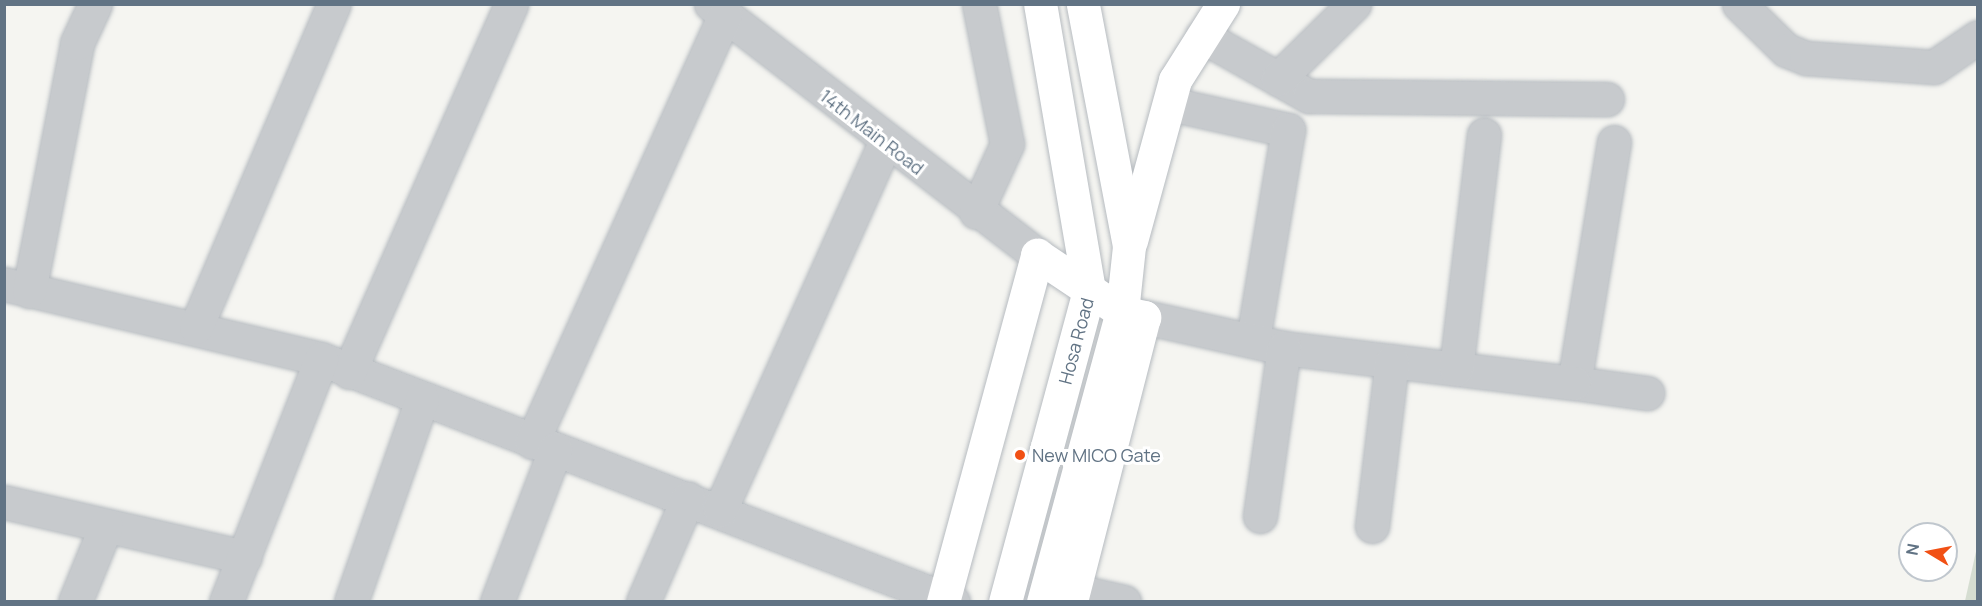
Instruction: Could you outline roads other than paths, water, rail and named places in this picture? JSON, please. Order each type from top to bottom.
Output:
[{"type":"street","points":[[95,4],[77,43],[17,287],[196,327],[335,365],[544,446],[720,510],[947,600],[1037,255],[1089,290],[1133,315],[1284,348],[1647,393]]},
{"type":"street","points":[[196,327],[334,4]]},
{"type":"street","points":[[226,602],[335,365],[511,4]]},
{"type":"street","points":[[976,212],[1007,144],[979,4]]},
{"type":"street","name":"Hosa Road","points":[[1005,602],[1089,290],[1040,4]]},
{"type":"street","name":"Hosa Road","points":[[1059,595],[1133,315],[1129,246],[1083,4]]},
{"type":"street","points":[[1080,238],[1129,246],[1175,80],[1223,4]]},
{"type":"street","points":[[1278,79],[1354,4]]},
{"type":"street","points":[[1739,4],[1786,50],[1806,58],[1934,67],[1977,37]]},
{"type":"street","points":[[497,602],[544,446],[718,10]]},
{"type":"street","name":"14th Main Road","points":[[718,10],[885,143],[1037,255]]},
{"type":"street","points":[[1202,36],[1309,96],[1344,99],[1607,99]]},
{"type":"street","points":[[1170,104],[1288,130],[1253,340]]},
{"type":"street","points":[[1456,369],[1484,135]]},
{"type":"street","points":[[1574,383],[1614,142]]},
{"type":"street","points":[[720,510],[885,143]]},
{"type":"street","points":[[1260,516],[1284,348]]},
{"type":"street","points":[[1372,526],[1392,361]]},
{"type":"street","points":[[351,602],[422,399]]},
{"type":"street","points":[[643,602],[688,498]]},
{"type":"street","points":[[4,502],[245,557]]},
{"type":"street","points":[[75,602],[105,526]]},
{"type":"street","points":[[1059,595],[1124,602]]},
{"type":"place","name":"New MICO Gate","points":[[1020,455]]}]
